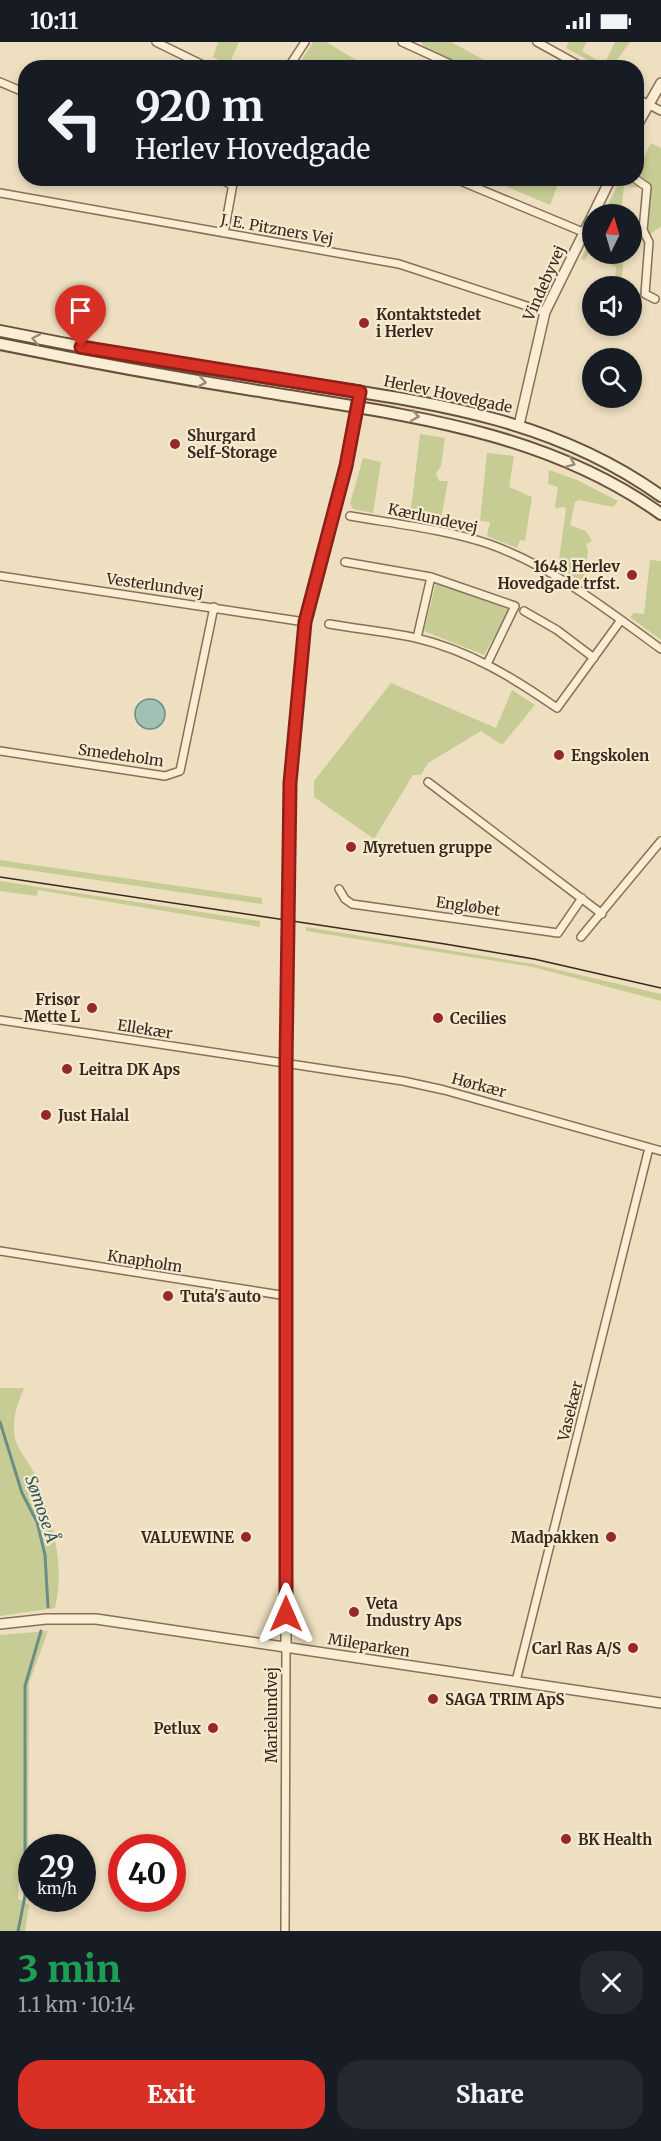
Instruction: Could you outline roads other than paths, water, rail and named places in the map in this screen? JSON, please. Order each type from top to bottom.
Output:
[{"type":"main road","name":"Herlev Hovedgade","points":[[0,331],[146,359],[403,398],[519,425],[564,441],[605,461],[661,496]]},
{"type":"main road","name":"Herlev Hovedgade","points":[[0,344],[358,408],[433,419],[516,442],[596,474],[661,514]]},
{"type":"street","points":[[156,42],[193,60]]},
{"type":"street","points":[[293,60],[305,42]]},
{"type":"street","points":[[402,42],[441,60]]},
{"type":"street","points":[[537,42],[570,60]]},
{"type":"street","points":[[0,82],[18,90]]},
{"type":"street","points":[[644,112],[661,83]]},
{"type":"street","points":[[644,102],[661,111]]},
{"type":"street","points":[[644,185],[647,187],[644,230],[649,242],[645,294],[655,299]]},
{"type":"street","points":[[224,233],[232,186]]},
{"type":"street","points":[[472,186],[582,232]]},
{"type":"street","name":"Vindebyvej","points":[[598,204],[607,186]]},
{"type":"street","name":"J. E. Pitzners Vej","points":[[0,193],[399,264],[545,312]]},
{"type":"street","name":"Vindebyvej","points":[[516,442],[545,312],[582,234]]},
{"type":"street","name":"Marielundvej","points":[[285,1931],[286,1064],[290,783],[305,622],[346,466],[360,392]]},
{"type":"street","name":"Kærlundevej","points":[[350,516],[441,531],[488,544],[564,580],[661,649]]},
{"type":"street","points":[[345,562],[431,577],[515,606],[487,664]]},
{"type":"street","name":"Vesterlundvej","points":[[0,576],[305,622]]},
{"type":"street","points":[[417,638],[431,577]]},
{"type":"street","name":"Smedeholm","points":[[0,751],[165,776],[180,771],[214,608]]},
{"type":"street","points":[[524,610],[557,630],[594,658]]},
{"type":"street","points":[[329,624],[417,638],[487,664],[517,680],[557,708],[621,620]]},
{"type":"street","points":[[428,782],[602,914]]},
{"type":"street","points":[[581,937],[661,841]]},
{"type":"street","name":"Engløbet","points":[[339,889],[352,904],[558,933],[582,898]]},
{"type":"street","name":"Ellekær","points":[[0,1020],[286,1064]]},
{"type":"street","name":"Hørkær","points":[[286,1064],[444,1090],[661,1151]]},
{"type":"street","name":"Vasekær","points":[[516,1682],[649,1148]]},
{"type":"street","name":"Knapholm","points":[[0,1251],[286,1296]]},
{"type":"street","name":"Mileparken","points":[[0,1624],[54,1618],[96,1619],[661,1703]]},
{"type":"water","points":[[150,699],[156,700],[164,708],[164,720],[156,728],[150,729],[144,728],[136,720],[135,714],[136,708],[144,700]]},
{"type":"waterway","name":"Sømose Å","points":[[0,1422],[22,1493],[37,1522],[45,1555],[48,1607]]},
{"type":"waterway","name":"Sømose Å","points":[[18,1931],[25,1896],[25,1686],[41,1631]]},
{"type":"tram line","points":[[0,877],[445,944],[534,959],[661,988]]},
{"type":"place","name":"Kontaktstedet i Herlev","points":[[364,323]]},
{"type":"place","name":"Shurgard Self-Storage","points":[[175,444]]},
{"type":"place","name":"1648 Herlev Hovedgade trfst.","points":[[632,575]]},
{"type":"place","name":"Engskolen","points":[[559,755]]},
{"type":"place","name":"Myretuen gruppe","points":[[351,847]]},
{"type":"place","name":"Frisør Mette L","points":[[92,1008]]},
{"type":"place","name":"Cecilies","points":[[438,1018]]},
{"type":"place","name":"Leitra DK Aps","points":[[67,1069]]},
{"type":"place","name":"Just Halal","points":[[46,1115]]},
{"type":"place","name":"Tuta's auto","points":[[168,1296]]},
{"type":"place","name":"VALUEWINE","points":[[246,1537]]},
{"type":"place","name":"Madpakken","points":[[611,1537]]},
{"type":"place","name":"Veta Industry Aps","points":[[354,1612]]},
{"type":"place","name":"Carl Ras A/S","points":[[633,1648]]},
{"type":"place","name":"SAGA TRIM ApS","points":[[433,1699]]},
{"type":"place","name":"Petlux","points":[[213,1728]]},
{"type":"place","name":"BK Health","points":[[566,1839]]}]
